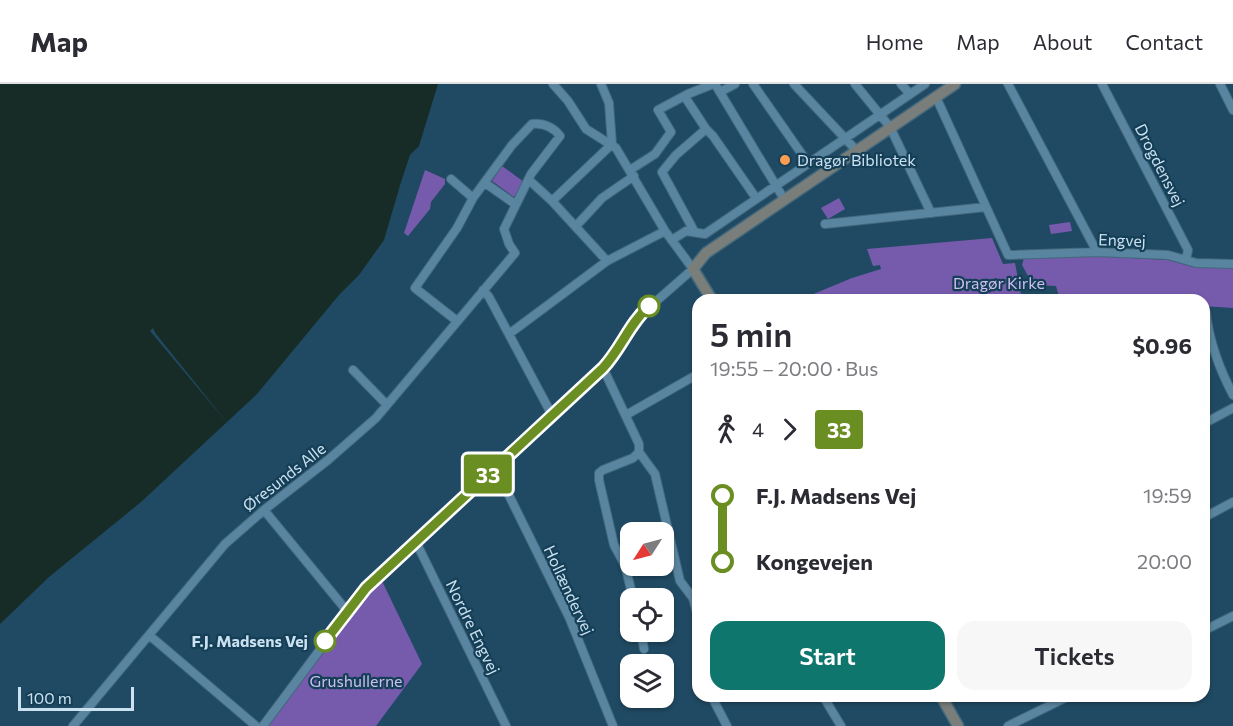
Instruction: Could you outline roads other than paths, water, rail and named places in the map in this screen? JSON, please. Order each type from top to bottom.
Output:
[{"type":"street","points":[[553,84],[586,129],[612,144],[632,173],[665,231],[708,294]]},
{"type":"street","points":[[576,226],[602,198],[655,154],[670,132],[658,110],[714,84],[784,200]]},
{"type":"street","points":[[720,92],[735,84]]},
{"type":"street","points":[[753,84],[808,162]]},
{"type":"street","points":[[794,84],[856,150]]},
{"type":"street","points":[[855,84],[890,127],[931,213]]},
{"type":"street","points":[[901,84],[910,94]]},
{"type":"street","points":[[672,240],[686,231],[705,234],[925,84]]},
{"type":"street","points":[[263,726],[366,588],[603,368],[614,357],[637,318],[693,269],[705,253],[955,84]]},
{"type":"street","points":[[1008,84],[1097,252]]},
{"type":"street","name":"Drogdensvej","points":[[1102,84],[1188,250],[1186,260]]},
{"type":"street","points":[[1220,84],[1233,110]]},
{"type":"street","points":[[603,85],[609,103],[612,144]]},
{"type":"street","points":[[685,97],[705,129],[713,135],[756,198]]},
{"type":"street","points":[[825,224],[986,207],[936,97]]},
{"type":"street","points":[[457,321],[415,288],[457,228],[473,198],[512,145],[531,124],[544,124],[560,136],[515,204],[485,183]]},
{"type":"street","points":[[694,231],[662,176],[662,172],[676,155],[705,129]]},
{"type":"street","points":[[552,201],[612,144]]},
{"type":"street","points":[[451,179],[473,198]]},
{"type":"street","points":[[529,180],[552,201],[607,261]]},
{"type":"street","name":"Øresunds Alle","points":[[73,726],[225,544],[361,433],[387,405],[515,253],[504,229],[515,204]]},
{"type":"street","name":"Engvej","points":[[986,207],[1008,255],[1097,252],[1168,255],[1196,263],[1233,264]]},
{"type":"street","points":[[509,334],[607,261],[665,231]]},
{"type":"street","points":[[483,290],[552,416]]},
{"type":"street","points":[[1210,346],[1233,395]]},
{"type":"street","points":[[603,368],[639,444],[639,453],[656,474],[680,581],[692,597]]},
{"type":"street","points":[[353,370],[387,405]]},
{"type":"street","points":[[626,415],[692,379]]},
{"type":"street","points":[[1210,420],[1233,408]]},
{"type":"street","points":[[631,588],[625,565],[614,545],[599,473],[639,453]]},
{"type":"street","name":"Hollændervej","points":[[495,467],[569,617],[613,726]]},
{"type":"street","points":[[1210,514],[1233,502]]},
{"type":"street","points":[[264,510],[347,611]]},
{"type":"street","name":"Nordre Engvej","points":[[416,540],[506,726]]},
{"type":"street","points":[[1210,628],[1233,616]]},
{"type":"street","points":[[149,635],[256,726]]},
{"type":"street","points":[[643,642],[644,649]]},
{"type":"street","points":[[715,702],[727,726]]},
{"type":"street","points":[[826,702],[840,726]]},
{"type":"street","points":[[944,702],[958,726]]},
{"type":"street","points":[[1008,726],[1057,702]]},
{"type":"place","name":"Dragør Bibliotek","points":[[785,160]]},
{"type":"place","name":"F.J. Madsens Vej","points":[[325,641]]},
{"type":"park label","name":"Dragør Kirke","points":[[999,283]]},
{"type":"park label","name":"Grushullerne","points":[[356,681]]}]
